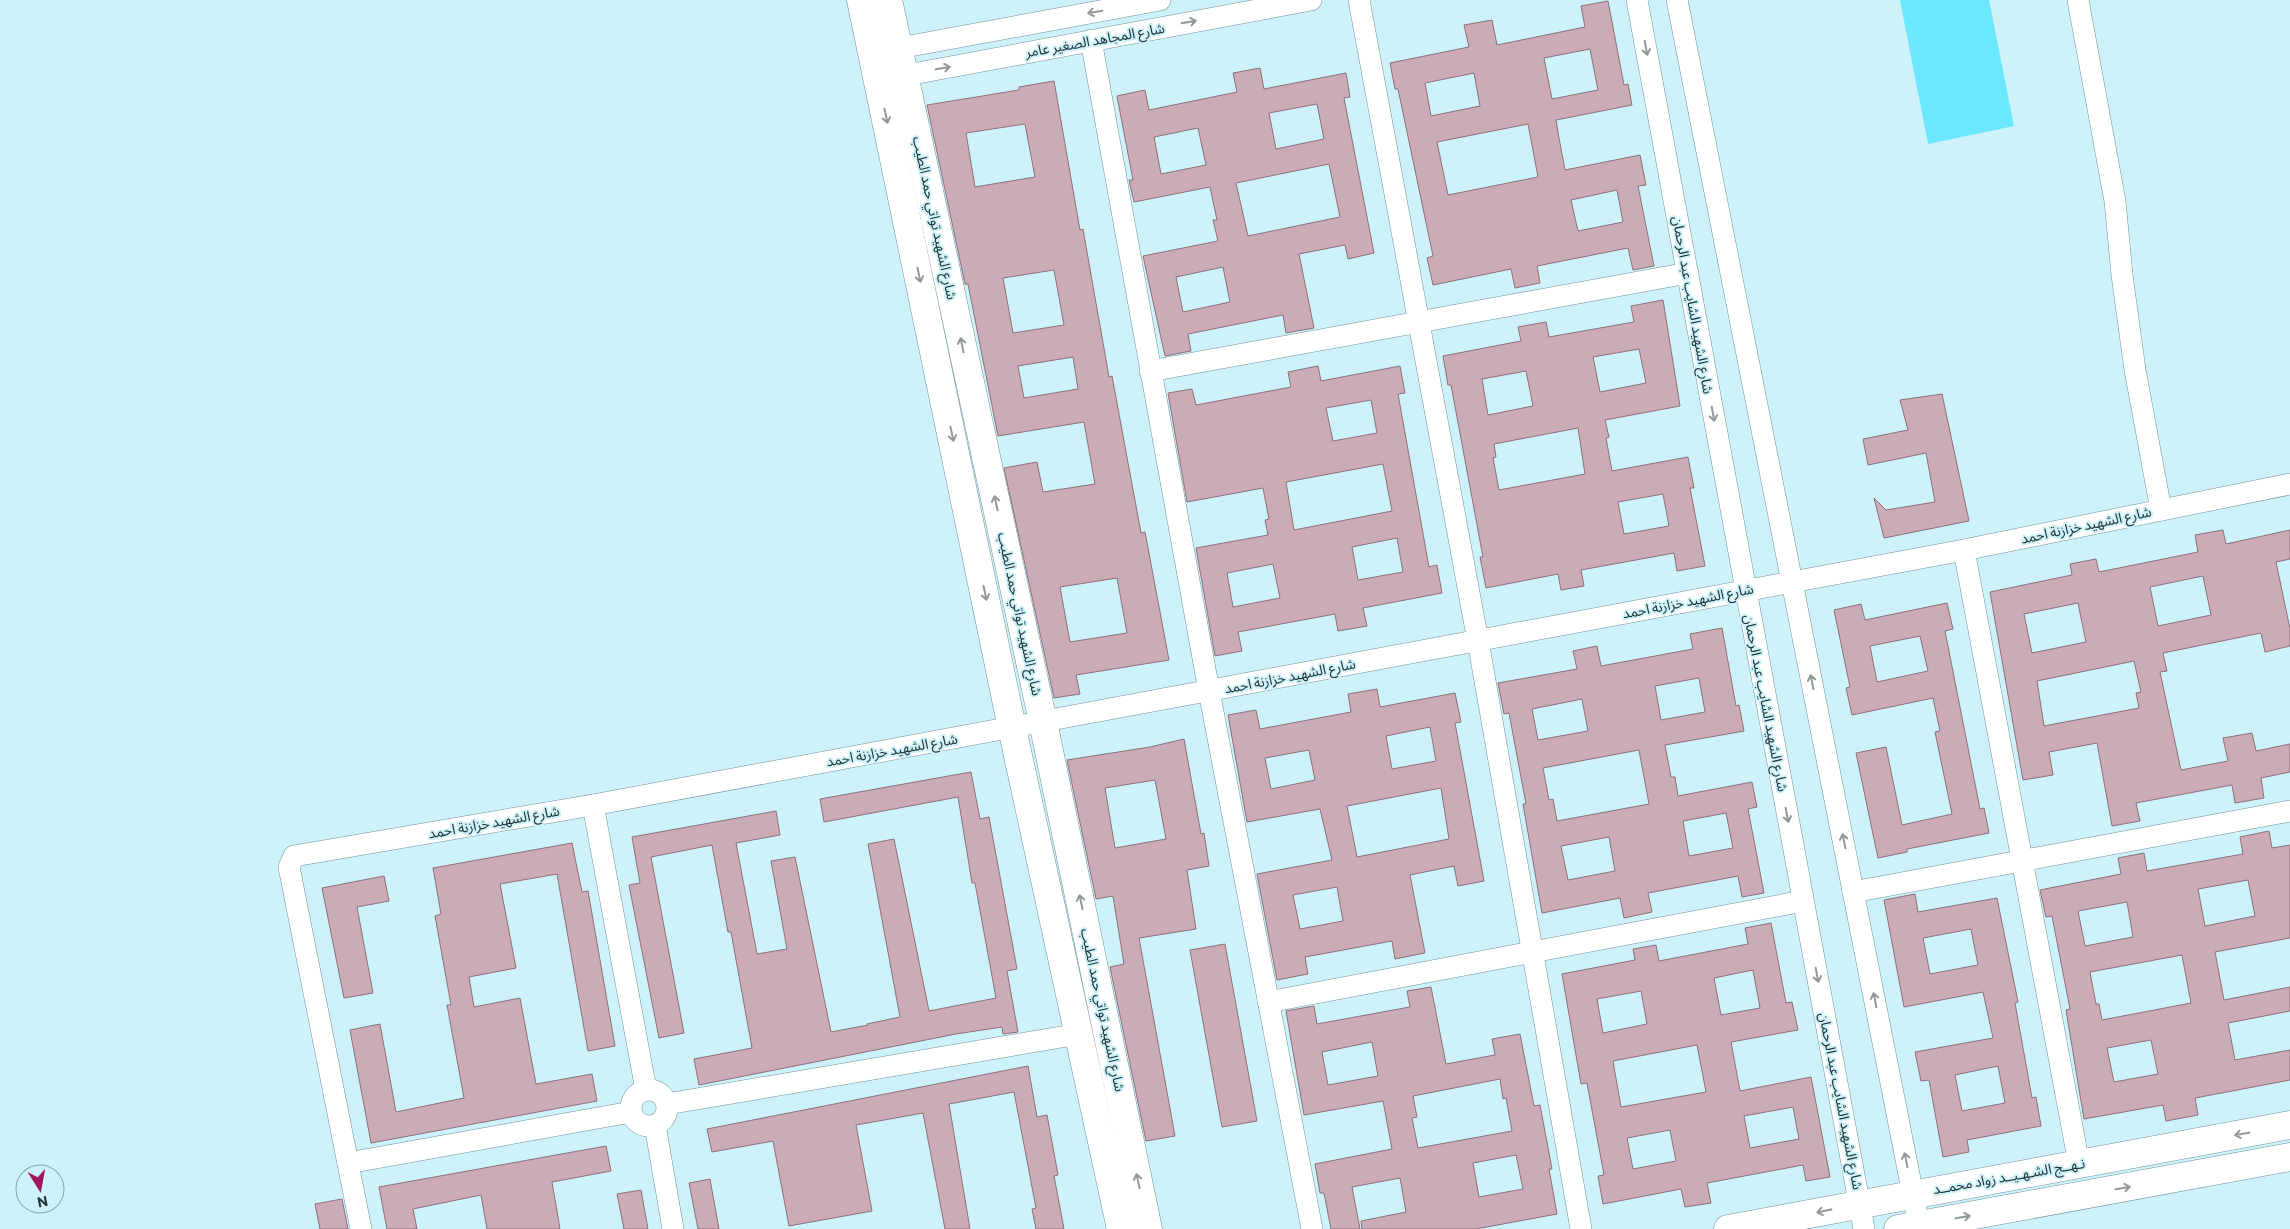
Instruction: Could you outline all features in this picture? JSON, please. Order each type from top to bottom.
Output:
[{"type":"street","name":"شارع الشهيد تواتي حمد الطيب","points":[[861,0],[885,50],[1043,722],[1148,1229]]},
{"type":"street","name":"شارع الشهيد تواتي حمد الطيب","points":[[885,50],[888,0]]},
{"type":"street","name":"شارع المجاهد الصغير عامر","points":[[885,50],[1160,0]]},
{"type":"street","name":"شارع المجاهد الصغير عامر","points":[[891,77],[1311,0]]},
{"type":"street","points":[[1359,0],[1478,641],[1581,1229]]},
{"type":"street","name":"شارع الشهيد الشايب عبد الرحمان","points":[[1637,0],[1862,1217]]},
{"type":"street","points":[[1677,0],[1913,1194],[1908,1227],[2290,1157]]},
{"type":"street","points":[[2078,0],[2115,201],[2122,275],[2135,370],[2161,510]]},
{"type":"street","points":[[1091,40],[1209,691],[1312,1229]]},
{"type":"street","name":"شارع الشهيد تواتي حمد الطيب","points":[[891,77],[1012,728],[1121,1229]]},
{"type":"street","points":[[1150,371],[1688,273]]},
{"type":"street","name":"شارع الشهيد خزازنة احمد","points":[[348,1163],[289,867],[294,856],[593,805],[1012,728],[1964,550],[2290,484]]},
{"type":"street","points":[[1964,550],[2079,1164]]},
{"type":"street","points":[[593,805],[646,1090]]},
{"type":"street","points":[[1854,892],[2290,811]]},
{"type":"street","points":[[1268,1002],[1803,900]]},
{"type":"street","points":[[667,1104],[1079,1034]]},
{"type":"street","points":[[646,1090],[660,1093],[667,1104],[664,1117],[655,1125],[645,1126],[636,1121],[630,1112],[633,1098],[646,1090]]},
{"type":"street","points":[[361,1229],[348,1163],[630,1112]]},
{"type":"street","points":[[655,1125],[673,1229]]},
{"type":"street","name":"نـهــج الشـهـيــد زواد محمــد","points":[[1728,1229],[1862,1217],[1913,1194],[2290,1125]]},
{"type":"shaded area","points":[[1900,0],[1989,0],[2014,126],[1928,144]]},
{"type":"building","points":[[1608,1],[1624,85],[1628,84],[1632,105],[1556,120],[1565,170],[1640,155],[1646,185],[1638,186],[1654,266],[1633,270],[1628,248],[1537,266],[1540,283],[1515,288],[1511,269],[1433,285],[1427,258],[1433,256],[1398,89],[1395,89],[1390,63],[1469,47],[1464,25],[1492,20],[1497,45],[1585,27],[1581,6]],"holes":[[[1590,49],[1598,90],[1552,99],[1544,58]],[[1474,73],[1480,106],[1431,116],[1425,83]],[[1528,124],[1538,177],[1448,195],[1437,142]],[[1617,190],[1623,222],[1578,231],[1571,200]]]},
{"type":"building","points":[[1260,68],[1264,89],[1346,73],[1350,97],[1344,98],[1374,253],[1348,259],[1345,245],[1299,254],[1314,328],[1286,333],[1283,315],[1188,334],[1191,351],[1165,356],[1143,256],[1218,241],[1213,220],[1217,220],[1210,187],[1134,202],[1129,180],[1133,180],[1117,96],[1145,90],[1149,110],[1237,92],[1233,73]],"holes":[[[1317,104],[1324,139],[1276,149],[1269,113]],[[1198,128],[1206,165],[1161,174],[1154,137]],[[1329,164],[1340,217],[1248,236],[1236,183]],[[1223,267],[1230,302],[1183,312],[1176,277]]]},
{"type":"building","points":[[1054,81],[1080,230],[1083,229],[1109,377],[1112,376],[1141,533],[1145,532],[1169,660],[1076,675],[1080,694],[1054,698],[1004,468],[1037,462],[1043,492],[1095,484],[1084,422],[998,436],[968,284],[965,284],[927,105],[1019,90],[1019,87]],"holes":[[[1025,124],[1035,177],[975,187],[966,133]],[[1054,270],[1064,325],[1013,333],[1003,278]],[[1073,357],[1078,389],[1024,398],[1018,366]],[[1117,578],[1127,633],[1070,642],[1060,587]]]},
{"type":"building","points":[[1663,300],[1680,406],[1605,420],[1609,437],[1606,438],[1612,471],[1688,457],[1694,488],[1690,488],[1705,566],[1677,571],[1674,553],[1581,570],[1584,586],[1561,590],[1558,574],[1486,588],[1480,557],[1483,557],[1451,385],[1448,385],[1443,356],[1521,341],[1518,327],[1546,322],[1549,337],[1634,322],[1631,306]],"holes":[[[1639,349],[1646,383],[1600,392],[1593,357]],[[1526,371],[1533,406],[1488,415],[1482,379]],[[1578,428],[1585,474],[1499,490],[1493,458],[1496,457],[1494,444]],[[1663,494],[1669,526],[1624,534],[1618,502]]]},
{"type":"building","points":[[1318,366],[1321,381],[1400,366],[1405,393],[1398,394],[1429,567],[1437,565],[1442,593],[1363,608],[1367,626],[1338,631],[1335,614],[1238,632],[1242,651],[1215,656],[1196,548],[1268,535],[1265,520],[1269,519],[1263,488],[1187,502],[1168,393],[1192,389],[1196,405],[1291,387],[1288,372]],"holes":[[[1371,400],[1377,433],[1333,441],[1326,408]],[[1383,464],[1392,511],[1294,530],[1286,482]],[[1397,538],[1403,572],[1358,580],[1352,547]],[[1273,564],[1280,598],[1233,607],[1227,573]]]},
{"type":"building","points":[[1942,394],[1969,521],[1884,538],[1874,498],[1886,510],[1935,502],[1926,453],[1868,465],[1863,439],[1908,430],[1900,400]]},
{"type":"building","points":[[2223,530],[2226,544],[2290,530],[2290,559],[2276,562],[2290,629],[2290,646],[2265,652],[2261,633],[2163,653],[2167,671],[2160,672],[2181,770],[2228,761],[2223,738],[2252,733],[2256,751],[2290,744],[2290,772],[2261,778],[2264,798],[2235,803],[2232,785],[2136,803],[2140,821],[2112,826],[2097,743],[2049,752],[2053,775],[2023,780],[1990,592],[2072,575],[2070,564],[2096,559],[2099,572],[2198,552],[2195,535]],"holes":[[[2203,576],[2211,615],[2158,626],[2150,587]],[[2078,603],[2086,642],[2032,653],[2024,614]],[[2134,661],[2141,692],[2136,693],[2139,708],[2044,726],[2037,681]]]},
{"type":"building","points":[[1947,603],[1953,629],[1945,631],[1980,809],[1984,808],[1989,833],[1907,849],[1907,852],[1878,858],[1856,753],[1886,747],[1902,825],[1952,814],[1935,732],[1940,731],[1933,698],[1852,715],[1846,688],[1850,687],[1834,610],[1861,604],[1865,620]],"holes":[[[1920,636],[1928,671],[1877,682],[1870,646]]]},
{"type":"building","points":[[1722,628],[1736,706],[1739,705],[1744,731],[1665,745],[1671,777],[1675,777],[1678,796],[1752,782],[1757,807],[1748,809],[1764,893],[1742,897],[1738,876],[1648,893],[1652,912],[1624,918],[1620,898],[1542,913],[1523,804],[1526,804],[1509,713],[1504,714],[1498,683],[1577,669],[1573,651],[1597,646],[1601,666],[1693,649],[1690,634]],"holes":[[[1699,678],[1705,712],[1661,720],[1655,686]],[[1582,699],[1588,731],[1538,740],[1532,709]],[[1639,750],[1649,804],[1557,821],[1553,799],[1549,800],[1543,768]],[[1726,813],[1733,848],[1689,856],[1683,821]],[[1609,837],[1615,871],[1568,880],[1561,846]]]},
{"type":"building","points":[[1377,689],[1380,707],[1455,693],[1461,722],[1455,723],[1484,881],[1458,886],[1454,866],[1410,875],[1425,953],[1395,959],[1392,941],[1305,957],[1308,974],[1277,980],[1257,874],[1332,860],[1320,809],[1247,822],[1228,715],[1256,710],[1260,729],[1351,712],[1348,694]],"holes":[[[1430,727],[1436,761],[1392,769],[1386,736]],[[1309,750],[1315,780],[1271,789],[1265,758]],[[1441,788],[1449,839],[1357,857],[1347,806]],[[1337,887],[1343,921],[1300,929],[1293,895]]]},
{"type":"building","points":[[1184,739],[1201,834],[1204,833],[1209,866],[1187,870],[1196,929],[1139,938],[1175,1136],[1146,1141],[1110,967],[1124,964],[1113,896],[1096,899],[1067,760],[1150,747]],"holes":[[[1155,780],[1166,839],[1115,848],[1105,788]]]},
{"type":"building","points":[[971,772],[980,819],[989,817],[1017,969],[1007,971],[1018,1032],[1003,1034],[1002,1027],[956,1034],[699,1085],[694,1059],[752,1048],[731,932],[728,932],[712,845],[651,857],[684,1033],[659,1038],[629,885],[640,883],[632,837],[776,811],[780,835],[736,843],[757,954],[787,949],[771,861],[795,857],[831,1032],[868,1025],[900,1017],[868,844],[894,839],[929,1011],[996,998],[975,883],[972,883],[958,797],[824,822],[820,799]]},
{"type":"building","points":[[2269,831],[2272,848],[2290,845],[2290,938],[2215,952],[2224,1000],[2290,987],[2290,1011],[2228,1023],[2235,1060],[2290,1050],[2290,1080],[2195,1098],[2198,1115],[2166,1121],[2163,1105],[2084,1119],[2066,1010],[2070,1009],[2052,916],[2046,917],[2040,890],[2121,874],[2118,858],[2144,853],[2147,871],[2243,854],[2240,837]],"holes":[[[2248,880],[2255,916],[2205,926],[2198,889]],[[2127,902],[2133,937],[2085,946],[2078,911]],[[2182,955],[2191,1003],[2102,1020],[2099,1004],[2096,1004],[2090,972]],[[2151,1040],[2158,1074],[2114,1082],[2107,1048]]]},
{"type":"building","points":[[572,843],[582,892],[588,891],[615,1046],[588,1051],[557,874],[500,884],[516,968],[469,977],[474,1007],[520,998],[536,1084],[592,1074],[597,1101],[371,1143],[350,1030],[380,1024],[396,1112],[464,1098],[447,1005],[451,1005],[435,916],[441,914],[433,868]]},
{"type":"building","points":[[384,876],[389,901],[357,907],[373,993],[344,998],[322,888]]},
{"type":"building","points":[[1915,894],[1918,912],[1997,898],[2018,1002],[2015,1003],[2032,1098],[2036,1097],[2041,1126],[1967,1140],[1969,1152],[1943,1157],[1929,1080],[1921,1081],[1915,1052],[1993,1038],[1983,992],[1904,1007],[1884,900]],"holes":[[[1971,929],[1978,965],[1930,974],[1923,938]],[[1998,1066],[2005,1103],[1962,1111],[1955,1075]]]},
{"type":"building","points":[[1771,923],[1786,1003],[1792,1002],[1798,1030],[1731,1042],[1740,1091],[1811,1077],[1830,1177],[1806,1181],[1803,1165],[1707,1183],[1711,1203],[1685,1207],[1681,1189],[1603,1204],[1598,1176],[1604,1175],[1587,1083],[1581,1084],[1562,974],[1635,960],[1633,949],[1656,945],[1659,961],[1748,944],[1745,928]],"holes":[[[1753,970],[1760,1008],[1721,1015],[1714,978]],[[1641,991],[1647,1024],[1603,1033],[1597,999]],[[1697,1045],[1706,1092],[1621,1107],[1613,1061]],[[1793,1107],[1799,1139],[1750,1148],[1744,1116]],[[1670,1130],[1676,1161],[1633,1169],[1627,1138]]]},
{"type":"building","points":[[1225,944],[1257,1121],[1222,1127],[1190,950]]},
{"type":"building","points":[[1431,987],[1446,1064],[1495,1055],[1492,1039],[1520,1034],[1534,1106],[1540,1105],[1552,1169],[1549,1169],[1557,1214],[1476,1229],[1362,1229],[1361,1221],[1406,1212],[1400,1178],[1352,1187],[1360,1229],[1331,1229],[1324,1193],[1320,1193],[1315,1164],[1392,1149],[1383,1101],[1304,1115],[1286,1011],[1314,1006],[1317,1024],[1410,1007],[1407,991]],"holes":[[[1372,1042],[1378,1076],[1328,1085],[1322,1052]],[[1500,1079],[1503,1099],[1506,1098],[1512,1131],[1418,1148],[1412,1118],[1417,1117],[1413,1096]],[[1516,1155],[1523,1189],[1479,1197],[1473,1163]]]},
{"type":"building","points":[[1028,1066],[1037,1117],[1047,1115],[1058,1175],[1054,1176],[1064,1229],[1036,1229],[1032,1209],[1036,1208],[1014,1092],[949,1104],[970,1229],[945,1229],[923,1113],[856,1125],[872,1211],[789,1226],[773,1141],[712,1152],[707,1129]]},
{"type":"building","points":[[606,1146],[611,1171],[552,1182],[560,1229],[487,1229],[481,1195],[413,1209],[417,1229],[387,1229],[379,1187]]},
{"type":"building","points":[[710,1179],[719,1229],[698,1229],[689,1183]]},
{"type":"building","points":[[641,1190],[648,1229],[624,1229],[617,1194]]},
{"type":"building","points":[[342,1199],[348,1229],[320,1229],[315,1204]]}]
